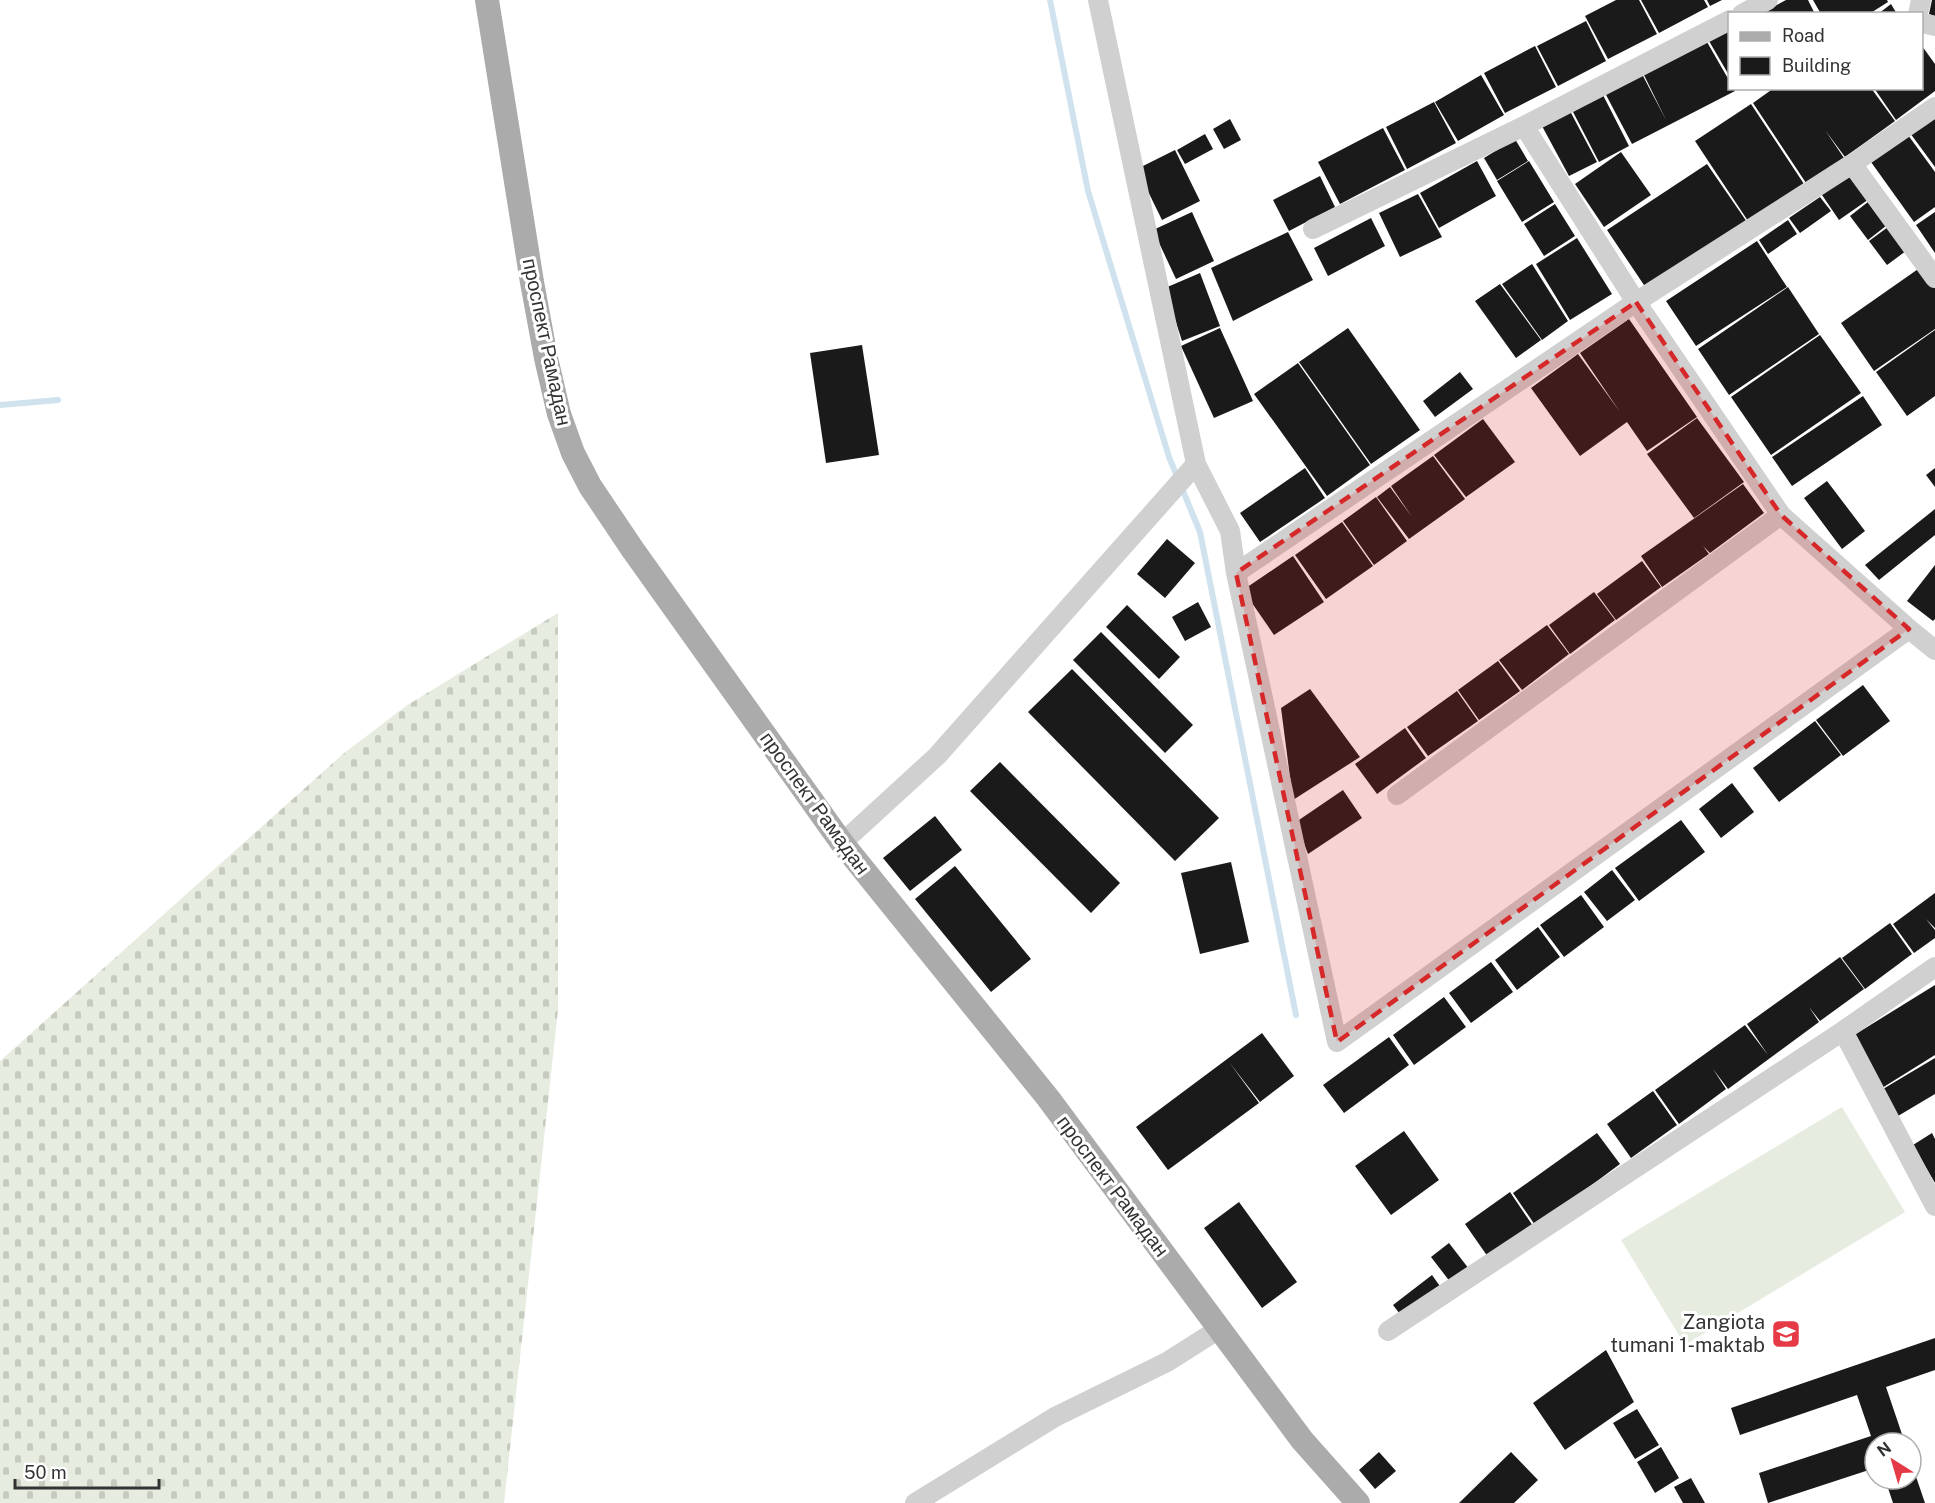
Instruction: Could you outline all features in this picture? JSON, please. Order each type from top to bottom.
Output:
[{"type":"main road","name":"проспект Рамадан","points":[[488,0],[538,318],[559,414],[573,453],[590,486],[842,843],[1048,1098],[1302,1440],[1358,1503]]},
{"type":"street","points":[[1098,0],[1191,470],[1230,531],[1236,573],[1337,1042],[1909,629]]},
{"type":"street","points":[[1746,12],[1768,0]]},
{"type":"street","points":[[1313,229],[1524,126],[1728,21]]},
{"type":"street","points":[[1236,573],[1636,302],[1852,164],[1935,107]]},
{"type":"street","points":[[1524,126],[1636,302],[1781,515],[1935,650]]},
{"type":"street","points":[[1852,164],[1935,278]]},
{"type":"street","points":[[842,843],[937,756],[1191,470]]},
{"type":"street","points":[[1397,795],[1781,515]]},
{"type":"street","points":[[1388,1331],[1843,1031],[1935,967]]},
{"type":"street","points":[[1843,1031],[1935,1206]]},
{"type":"street","points":[[915,1503],[1055,1417],[1167,1362],[1219,1329]]},
{"type":"highlighted area","points":[[1636,302],[1781,515],[1909,629],[1337,1042],[1236,573]]},
{"type":"green space","points":[[558,613],[558,1010],[504,1503],[0,1503],[0,1061],[343,754],[406,706]]},
{"type":"green space","points":[[1842,1107],[1905,1212],[1685,1345],[1621,1240]]},
{"type":"building","points":[[1616,0],[1639,0],[1657,34],[1608,59],[1585,16]]},
{"type":"building","points":[[1641,0],[1704,0],[1708,7],[1659,33]]},
{"type":"building","points":[[1707,0],[1722,0],[1710,6]]},
{"type":"building","points":[[1786,0],[1808,0],[1814,12],[1764,12]]},
{"type":"building","points":[[1813,0],[1887,0],[1888,2],[1872,12],[1820,12]]},
{"type":"building","points":[[1932,0],[1935,0],[1935,16],[1929,14]]},
{"type":"building","points":[[1891,4],[1896,12],[1881,12]]},
{"type":"building","points":[[1586,21],[1606,61],[1558,86],[1537,46]]},
{"type":"building","points":[[1728,31],[1728,74],[1709,41]]},
{"type":"building","points":[[1707,42],[1728,79],[1728,90],[1735,91],[1632,144],[1605,93],[1642,74],[1666,120],[1643,73]]},
{"type":"building","points":[[1535,46],[1556,87],[1505,113],[1484,73]]},
{"type":"building","points":[[1923,47],[1935,64],[1935,91],[1896,120],[1875,90],[1923,90]]},
{"type":"building","points":[[1481,75],[1504,115],[1458,141],[1435,102]]},
{"type":"building","points":[[1771,90],[1872,90],[1895,121],[1845,157],[1825,130],[1844,158],[1806,183],[1753,103]]},
{"type":"building","points":[[1603,95],[1629,146],[1599,162],[1572,110]]},
{"type":"building","points":[[1434,102],[1456,143],[1407,169],[1386,127]]},
{"type":"building","points":[[1751,104],[1804,184],[1748,221],[1695,141]]},
{"type":"building","points":[[1570,111],[1597,162],[1569,176],[1542,126]]},
{"type":"building","points":[[1935,115],[1935,167],[1910,133]]},
{"type":"building","points":[[1230,119],[1241,140],[1224,149],[1213,129]]},
{"type":"building","points":[[1383,128],[1405,170],[1340,204],[1318,162]]},
{"type":"building","points":[[1205,134],[1213,149],[1185,164],[1177,150]]},
{"type":"building","points":[[1908,135],[1935,172],[1935,207],[1914,222],[1871,162]]},
{"type":"building","points":[[1515,139],[1528,161],[1497,180],[1484,158]]},
{"type":"building","points":[[1175,150],[1200,201],[1162,220],[1137,169]]},
{"type":"building","points":[[1621,152],[1651,195],[1604,227],[1575,184]]},
{"type":"building","points":[[1477,161],[1496,196],[1439,228],[1420,193]]},
{"type":"building","points":[[1529,161],[1554,202],[1522,222],[1497,181]]},
{"type":"building","points":[[1707,164],[1747,222],[1646,288],[1607,230]]},
{"type":"building","points":[[1854,172],[1872,197],[1839,220],[1822,195]]},
{"type":"building","points":[[1320,176],[1335,207],[1289,231],[1273,200]]},
{"type":"building","points":[[1418,194],[1442,237],[1400,257],[1379,213]]},
{"type":"building","points":[[1820,197],[1831,211],[1800,233],[1789,218]]},
{"type":"building","points":[[1873,198],[1891,222],[1868,240],[1850,216]]},
{"type":"building","points":[[1555,204],[1575,236],[1544,256],[1524,224]]},
{"type":"building","points":[[1192,212],[1214,261],[1176,279],[1153,230]]},
{"type":"building","points":[[1935,212],[1935,253],[1916,225]]},
{"type":"building","points":[[1371,218],[1385,246],[1328,276],[1314,248]]},
{"type":"building","points":[[1788,220],[1797,234],[1768,254],[1759,240]]},
{"type":"building","points":[[1892,224],[1910,248],[1887,265],[1869,241]]},
{"type":"building","points":[[1288,232],[1313,280],[1233,321],[1211,268]]},
{"type":"building","points":[[1577,238],[1612,294],[1570,320],[1536,264]]},
{"type":"building","points":[[1757,241],[1787,287],[1696,346],[1666,301]]},
{"type":"building","points":[[1532,264],[1568,321],[1542,340],[1502,284]]},
{"type":"building","points":[[1921,267],[1935,287],[1935,329],[1874,371],[1841,323]]},
{"type":"building","points":[[1200,273],[1220,326],[1182,341],[1165,288]]},
{"type":"building","points":[[1500,284],[1541,340],[1516,358],[1475,301]]},
{"type":"building","points":[[1788,287],[1819,334],[1729,395],[1698,349]]},
{"type":"building","points":[[1629,319],[1697,417],[1647,451],[1627,422],[1580,456],[1531,388],[1578,354],[1620,412],[1580,353]]},
{"type":"building","points":[[1220,328],[1253,401],[1214,418],[1181,346]]},
{"type":"building","points":[[1348,328],[1420,430],[1371,464],[1299,362]]},
{"type":"building","points":[[1935,330],[1935,396],[1907,416],[1876,372]]},
{"type":"building","points":[[1820,335],[1861,393],[1771,455],[1731,397]]},
{"type":"building","points":[[862,345],[879,455],[826,463],[810,353]]},
{"type":"building","points":[[1298,363],[1370,465],[1327,496],[1254,394]]},
{"type":"building","points":[[1460,372],[1473,389],[1435,417],[1423,401]]},
{"type":"building","points":[[1863,396],[1882,425],[1792,486],[1772,457]]},
{"type":"building","points":[[1697,418],[1744,482],[1694,518],[1647,454]]},
{"type":"building","points":[[1483,419],[1515,462],[1466,497],[1434,455]]},
{"type":"building","points":[[1433,456],[1465,499],[1409,539],[1377,497],[1390,487],[1412,517],[1391,486]]},
{"type":"building","points":[[1305,468],[1325,498],[1260,542],[1240,513]]},
{"type":"building","points":[[1935,468],[1935,487],[1926,475]]},
{"type":"building","points":[[1827,481],[1865,531],[1842,549],[1804,498]]},
{"type":"building","points":[[1743,484],[1764,513],[1710,553],[1703,546],[1709,554],[1662,587],[1641,556]]},
{"type":"building","points":[[1376,497],[1407,541],[1374,565],[1343,521]]},
{"type":"building","points":[[1935,509],[1935,535],[1879,580],[1865,565]]},
{"type":"building","points":[[1342,522],[1373,566],[1326,599],[1295,555]]},
{"type":"building","points":[[1167,539],[1195,563],[1165,598],[1137,574]]},
{"type":"building","points":[[1293,556],[1324,602],[1274,635],[1243,590]]},
{"type":"building","points":[[1642,561],[1661,587],[1616,620],[1597,594]]},
{"type":"building","points":[[1935,565],[1935,619],[1933,621],[1907,601]]},
{"type":"building","points":[[1594,592],[1615,620],[1570,654],[1549,625]]},
{"type":"building","points":[[1198,602],[1211,627],[1185,641],[1172,617]]},
{"type":"building","points":[[1127,605],[1180,657],[1159,679],[1106,627]]},
{"type":"building","points":[[1547,625],[1569,654],[1522,690],[1499,660]]},
{"type":"building","points":[[1101,632],[1193,725],[1165,753],[1073,660]]},
{"type":"building","points":[[1498,661],[1520,691],[1479,720],[1458,690]]},
{"type":"building","points":[[1072,669],[1219,818],[1175,861],[1028,712]]},
{"type":"building","points":[[1863,685],[1890,721],[1843,756],[1816,720]]},
{"type":"building","points":[[1310,689],[1360,757],[1293,800],[1281,708]]},
{"type":"building","points":[[1457,691],[1478,721],[1428,756],[1407,727]]},
{"type":"building","points":[[1815,721],[1841,755],[1779,802],[1753,768]]},
{"type":"building","points":[[1405,728],[1426,758],[1377,794],[1355,764]]},
{"type":"building","points":[[1000,762],[1120,883],[1091,913],[970,791]]},
{"type":"building","points":[[1732,783],[1754,812],[1721,838],[1699,809]]},
{"type":"building","points":[[1343,790],[1362,818],[1308,854],[1296,822]]},
{"type":"building","points":[[935,816],[962,850],[910,891],[883,858]]},
{"type":"building","points":[[1681,820],[1705,852],[1639,901],[1615,868]]},
{"type":"building","points":[[1231,862],[1249,942],[1200,954],[1181,873]]},
{"type":"building","points":[[955,866],[1031,959],[991,992],[915,899]]},
{"type":"building","points":[[1612,870],[1635,900],[1607,921],[1584,892]]},
{"type":"building","points":[[1935,893],[1935,928],[1926,919],[1935,930],[1935,938],[1914,953],[1893,924]]},
{"type":"building","points":[[1581,895],[1604,927],[1564,957],[1540,925]]},
{"type":"building","points":[[1890,923],[1912,954],[1865,989],[1842,958]]},
{"type":"building","points":[[1538,927],[1560,957],[1517,990],[1495,960]]},
{"type":"building","points":[[1840,957],[1864,989],[1820,1021],[1809,1007],[1819,1022],[1728,1089],[1713,1069],[1726,1089],[1679,1124],[1655,1090],[1745,1025],[1768,1055],[1747,1024]]},
{"type":"building","points":[[1491,962],[1513,992],[1471,1023],[1449,993]]},
{"type":"building","points":[[1935,985],[1935,1055],[1882,1088],[1851,1037]]},
{"type":"building","points":[[1444,997],[1466,1027],[1414,1065],[1393,1035]]},
{"type":"building","points":[[1262,1033],[1294,1076],[1260,1102],[1229,1062],[1259,1103],[1168,1170],[1136,1127]]},
{"type":"building","points":[[1389,1037],[1409,1065],[1344,1113],[1323,1085]]},
{"type":"building","points":[[1935,1058],[1935,1094],[1898,1116],[1883,1089]]},
{"type":"building","points":[[1653,1091],[1677,1125],[1631,1158],[1607,1124]]},
{"type":"building","points":[[1404,1131],[1439,1180],[1391,1215],[1355,1166]]},
{"type":"building","points":[[1597,1133],[1620,1164],[1535,1225],[1513,1193]]},
{"type":"building","points":[[1932,1133],[1935,1139],[1935,1183],[1913,1145]]},
{"type":"building","points":[[1510,1192],[1533,1226],[1488,1257],[1465,1224]]},
{"type":"building","points":[[1239,1202],[1297,1282],[1262,1308],[1204,1228]]},
{"type":"building","points":[[1449,1243],[1469,1269],[1451,1283],[1431,1257]]},
{"type":"building","points":[[1432,1275],[1442,1289],[1403,1318],[1393,1305]]},
{"type":"building","points":[[1935,1338],[1935,1370],[1886,1387],[1901,1431],[1869,1431],[1857,1395],[1740,1435],[1731,1408]]},
{"type":"building","points":[[1606,1350],[1634,1402],[1565,1450],[1533,1403]]},
{"type":"building","points":[[1637,1409],[1659,1445],[1635,1459],[1613,1423]]},
{"type":"building","points":[[1863,1439],[1863,1472],[1768,1503],[1759,1473]]},
{"type":"building","points":[[1661,1447],[1679,1478],[1655,1493],[1637,1462]]},
{"type":"building","points":[[1379,1452],[1396,1471],[1375,1489],[1359,1470]]},
{"type":"building","points":[[1511,1452],[1538,1480],[1514,1503],[1459,1503]]},
{"type":"building","points":[[1691,1478],[1705,1503],[1683,1503],[1674,1487]]},
{"type":"building","points":[[1889,1491],[1921,1491],[1925,1503],[1893,1503]]},
{"type":"waterway","points":[[1050,0],[1088,191],[1169,457],[1200,532],[1296,1015]]},
{"type":"waterway","points":[[0,405],[58,400]]},
{"type":"place","name":"Zangiota tumani 1-maktab","points":[[1786,1334]]}]
